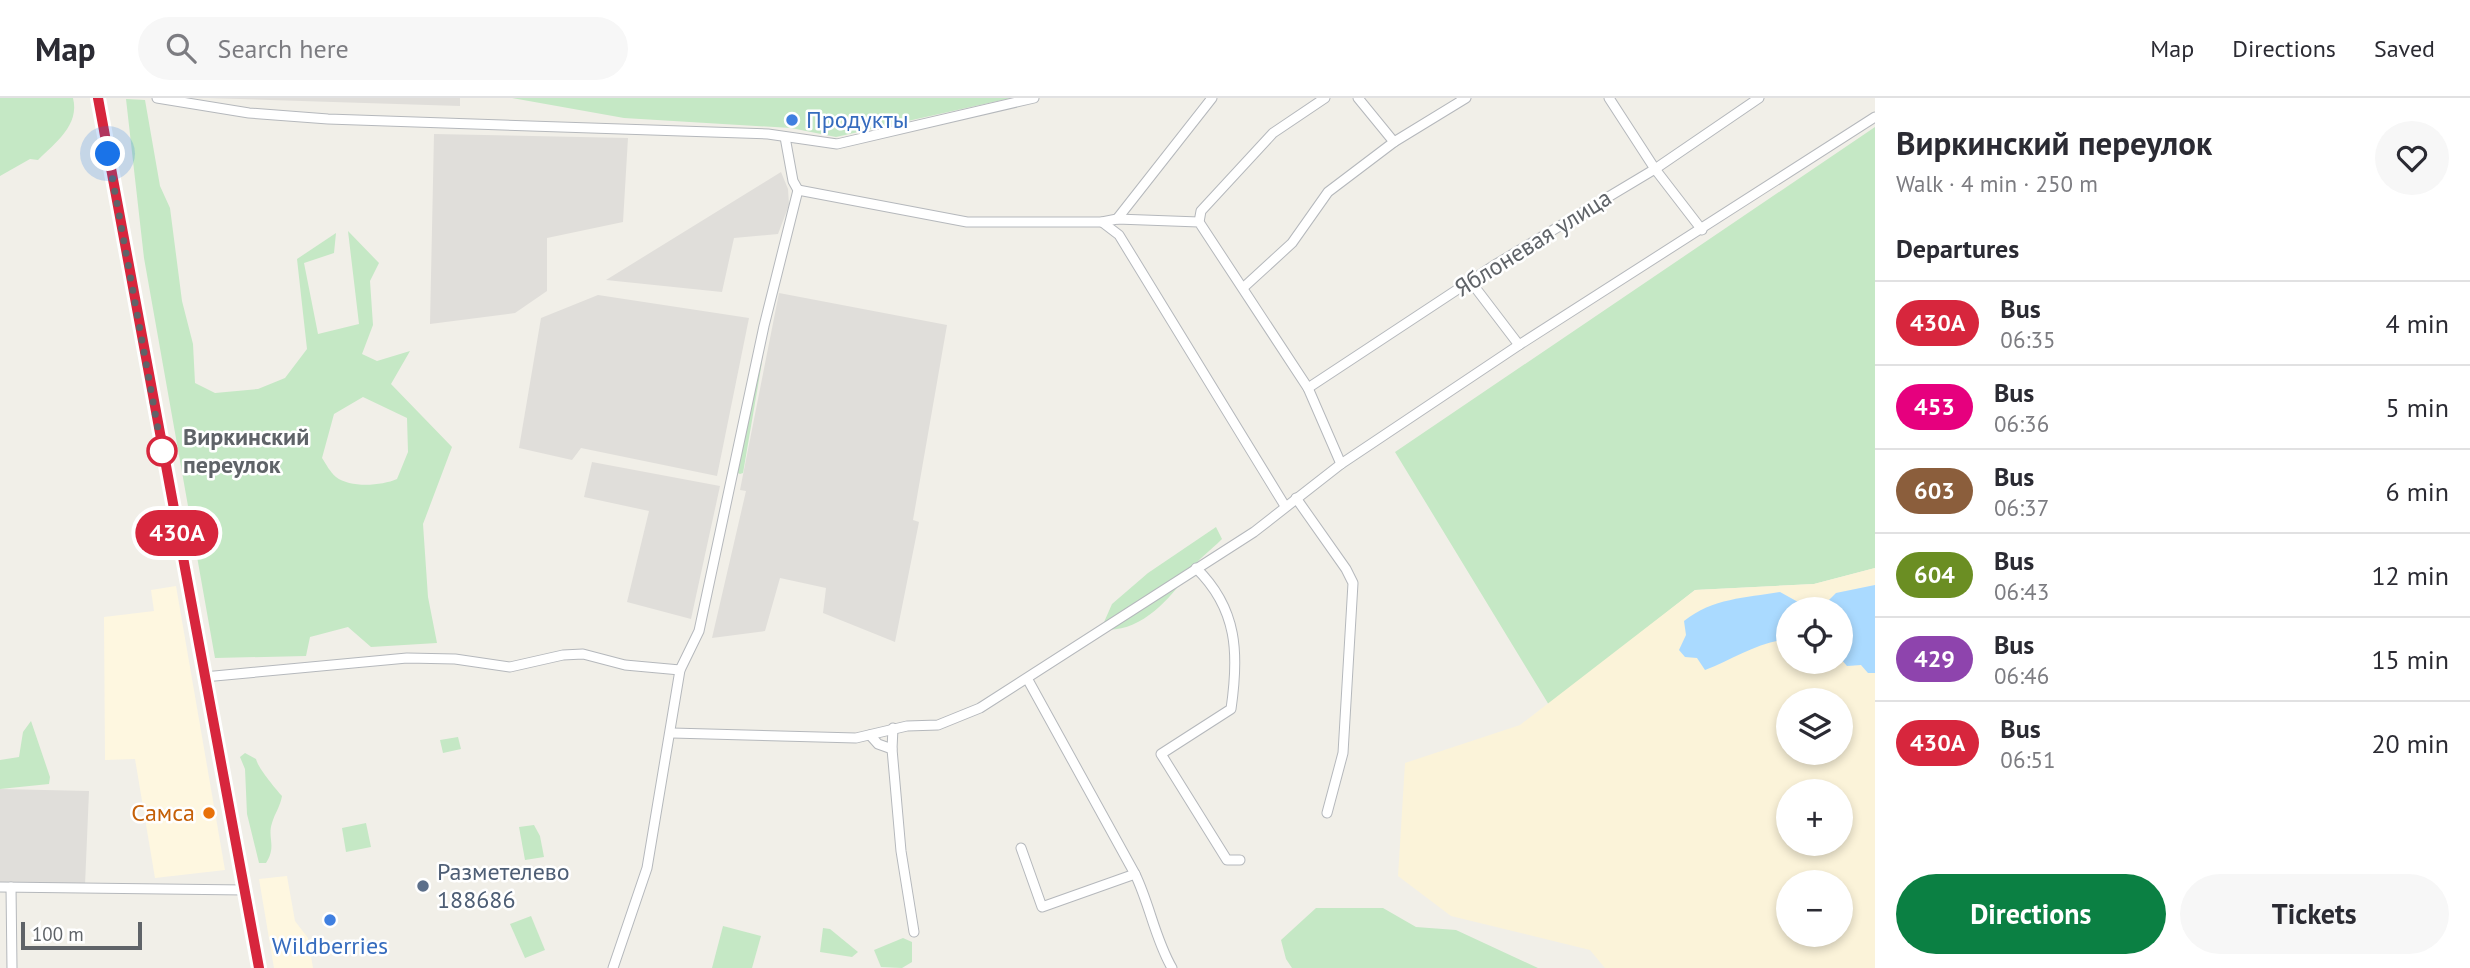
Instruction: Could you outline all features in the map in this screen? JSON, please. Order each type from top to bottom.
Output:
[{"type":"main road","points":[[97,98],[259,968]]},
{"type":"street","points":[[157,98],[249,113],[328,120],[527,124],[785,137],[837,144],[1034,98]]},
{"type":"street","points":[[1117,219],[1212,98]]},
{"type":"street","points":[[1325,98],[1273,133],[1201,211],[1199,222],[1308,388],[1341,464]]},
{"type":"street","points":[[1358,98],[1394,142]]},
{"type":"street","points":[[1244,287],[1292,243],[1328,192],[1394,142],[1466,98]]},
{"type":"street","points":[[1609,98],[1655,169],[1702,230]]},
{"type":"street","name":"Яблоневая улица","points":[[1308,388],[1592,204],[1655,169],[1759,98]]},
{"type":"street","points":[[672,733],[831,738],[870,735],[894,728],[938,725],[952,721],[1028,680],[1254,532],[1341,464],[1519,345],[1875,117]]},
{"type":"street","points":[[613,968],[647,868],[672,733],[680,670],[699,631],[764,326],[798,190],[793,181],[785,137]]},
{"type":"street","points":[[798,190],[967,222],[1102,222],[1117,219],[1199,222]]},
{"type":"street","points":[[1102,222],[1119,235],[1285,506]]},
{"type":"street","points":[[1471,282],[1519,345]]},
{"type":"street","points":[[1296,498],[1353,583],[1343,753],[1326,813]]},
{"type":"street","points":[[1196,568],[1216,587],[1235,639],[1236,680],[1231,709],[1161,754],[1227,860],[1240,860]]},
{"type":"street","points":[[204,677],[407,658],[455,659],[510,667],[583,654],[625,665],[680,670]]},
{"type":"street","points":[[1028,680],[1135,874],[1150,907],[1162,951],[1172,968]]},
{"type":"street","points":[[894,728],[892,749],[901,851],[914,932]]},
{"type":"street","points":[[870,735],[878,744],[892,749]]},
{"type":"street","points":[[1021,848],[1042,907],[1135,874]]},
{"type":"street","points":[[0,887],[244,890]]},
{"type":"street","points":[[11,887],[12,968]]},
{"type":"shaded area","points":[[208,98],[460,98],[460,106]]},
{"type":"shaded area","points":[[434,134],[628,138],[623,222],[547,238],[547,291],[515,313],[430,324]]},
{"type":"shaded area","points":[[781,172],[788,189],[789,205],[778,234],[734,238],[722,292],[606,280]]},
{"type":"shaded area","points":[[779,293],[947,325],[913,520],[919,522],[895,642],[823,613],[826,588],[780,578],[765,631],[712,638],[746,491],[740,490]]},
{"type":"shaded area","points":[[598,295],[749,318],[717,476],[581,448],[572,460],[519,448],[541,318]]},
{"type":"shaded area","points":[[592,462],[720,486],[691,619],[627,602],[649,511],[584,497]]},
{"type":"shaded area","points":[[176,586],[225,870],[155,878],[135,759],[105,760],[104,617],[154,611],[151,590]]},
{"type":"shaded area","points":[[0,789],[89,791],[85,885],[0,883]]},
{"type":"shaded area","points":[[287,876],[295,921],[308,938],[313,968],[274,968],[259,879]]},
{"type":"green space","points":[[0,98],[73,98],[74,108],[73,117],[64,133],[38,160],[30,159],[0,176]]},
{"type":"green space","points":[[512,98],[1011,98],[836,137],[791,128],[624,118]]},
{"type":"green space","points":[[126,99],[145,100],[160,186],[170,208],[182,301],[193,344],[195,383],[215,393],[258,389],[285,378],[307,349],[297,259],[336,233],[334,253],[304,263],[318,334],[359,324],[348,231],[379,263],[370,281],[373,325],[362,354],[377,361],[410,351],[391,384],[452,447],[423,524],[428,597],[437,643],[371,647],[348,627],[310,637],[306,656],[215,658],[144,258]],"holes":[[[363,397],[407,418],[408,452],[397,479],[374,484],[349,483],[336,477],[322,458],[334,414]]]},
{"type":"green space","points":[[1875,127],[1875,568],[1814,584],[1695,590],[1549,705],[1395,452]]},
{"type":"green space","points":[[762,362],[743,473],[740,474],[736,472],[758,363]]},
{"type":"green space","points":[[1216,527],[1222,539],[1151,614],[1127,627],[1101,629],[1112,604],[1148,573]]},
{"type":"green space","points":[[31,721],[50,777],[49,784],[0,789],[0,760],[19,757],[23,732]]},
{"type":"green space","points":[[458,737],[461,749],[443,753],[440,740]]},
{"type":"green space","points":[[245,753],[256,759],[263,773],[282,796],[272,823],[271,852],[266,863],[259,863],[247,814],[245,769],[240,757]]},
{"type":"green space","points":[[366,823],[371,847],[346,852],[342,828]]},
{"type":"green space","points":[[534,825],[540,836],[544,857],[525,860],[519,827]]},
{"type":"green space","points":[[1316,908],[1383,908],[1416,927],[1456,930],[1538,968],[1292,968],[1286,959],[1281,940]]},
{"type":"green space","points":[[531,916],[545,950],[525,958],[510,924]]},
{"type":"green space","points":[[723,926],[761,936],[752,968],[712,968]]},
{"type":"green space","points":[[823,928],[830,929],[858,952],[852,957],[820,952]]},
{"type":"green space","points":[[903,938],[912,942],[912,962],[902,968],[881,967],[874,950]]},
{"type":"sand","points":[[1875,568],[1875,585],[1836,593],[1832,597],[1789,597],[1780,592],[1759,595],[1686,635],[1679,650],[1720,664],[1753,648],[1776,641],[1776,674],[1853,674],[1853,666],[1861,665],[1868,673],[1875,673],[1875,968],[1605,968],[1590,950],[1451,916],[1398,876],[1405,763],[1520,725],[1695,590],[1814,584]]},
{"type":"water","points":[[1875,585],[1875,673],[1868,673],[1861,665],[1853,666],[1853,597],[1832,597],[1836,593]]},
{"type":"water","points":[[1780,592],[1789,597],[1776,597],[1776,641],[1756,647],[1705,670],[1697,658],[1685,657],[1679,650],[1686,635],[1684,621],[1695,613],[1730,600]]},
{"type":"bus line","name":"430А","points":[[98,98],[259,968]]},
{"type":"place","name":"Продукты","points":[[792,120]]},
{"type":"place","name":"Виркинский переулок","points":[[162,451]]},
{"type":"place","name":"Самса","points":[[209,813]]},
{"type":"place","name":"Разметелево 188686","points":[[423,886]]},
{"type":"place","name":"Wildberries","points":[[330,920]]},
{"type":"route","points":[[108,154],[162,451]]}]
